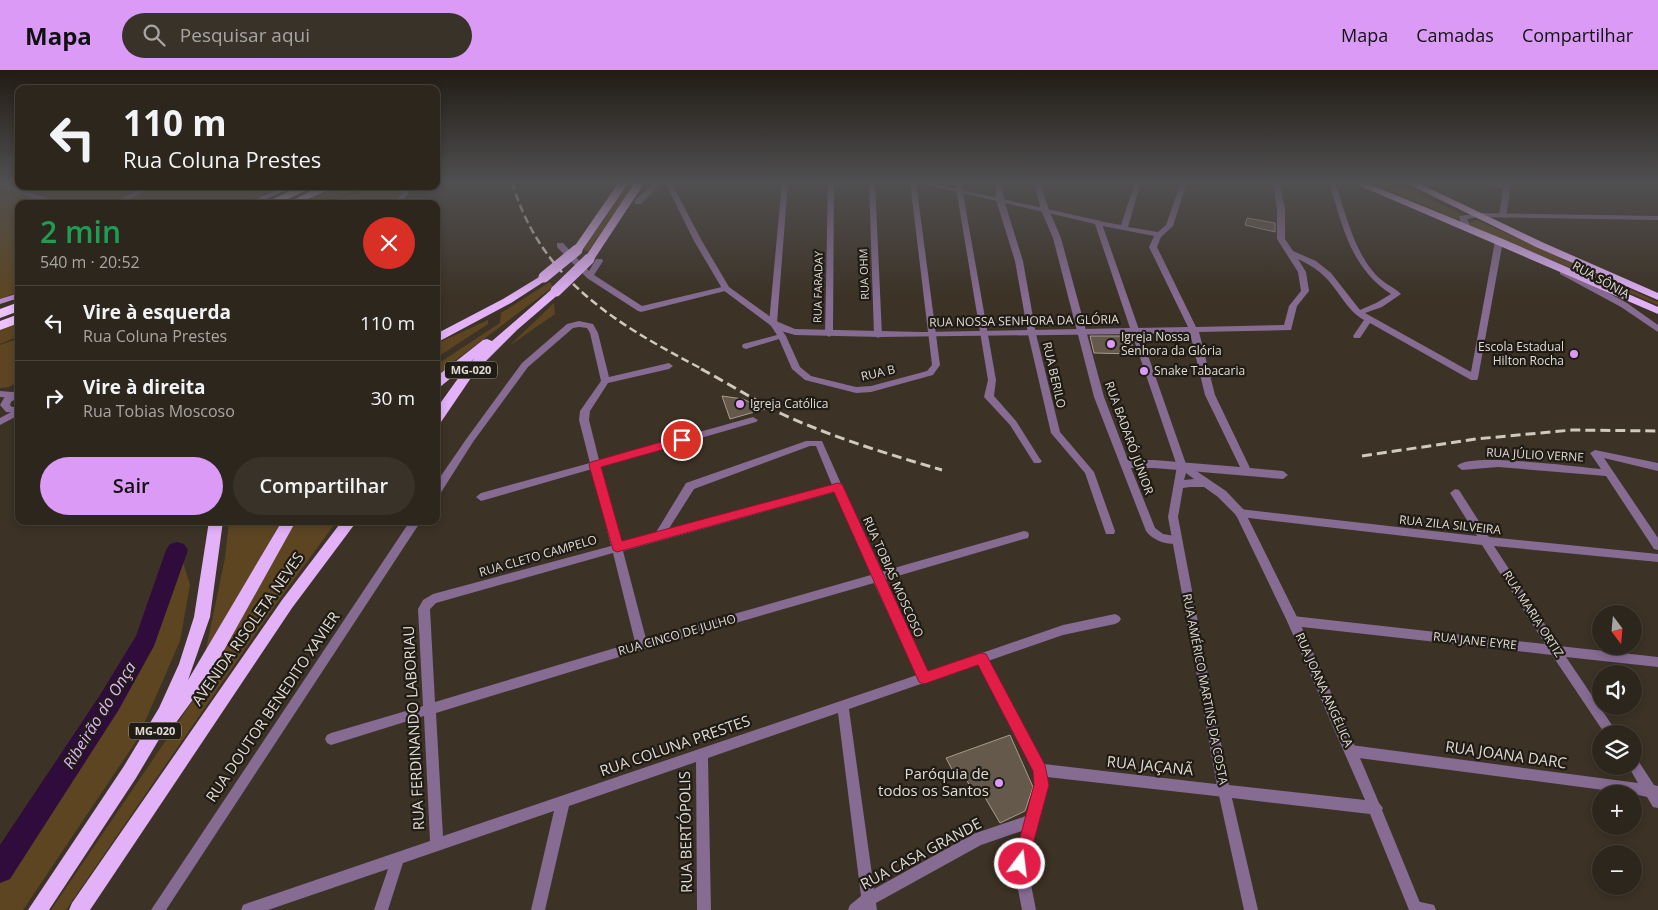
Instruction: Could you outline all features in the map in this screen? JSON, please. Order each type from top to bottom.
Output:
[{"type":"highway","points":[[440,337],[507,301],[544,277],[577,250],[597,221]]},
{"type":"highway","name":"MG-020","points":[[440,413],[471,369],[513,327],[594,260],[617,221]]},
{"type":"highway","points":[[1449,221],[1532,255],[1658,311]]},
{"type":"highway","points":[[1491,221],[1658,297]]},
{"type":"highway","points":[[0,309],[15,303]]},
{"type":"highway","points":[[0,314],[15,308]]},
{"type":"highway","points":[[0,326],[15,320]]},
{"type":"highway","points":[[440,380],[491,340],[513,327]]},
{"type":"highway","name":"AVENIDA RISOLETA NEVES","points":[[38,910],[130,772],[165,713],[187,664],[202,617],[215,525]]},
{"type":"highway","points":[[130,772],[202,674],[287,525]]},
{"type":"highway","name":"AVENIDA RISOLETA NEVES","points":[[80,910],[287,604],[347,525]]},
{"type":"main road","points":[[0,302],[15,296]]},
{"type":"street","points":[[688,221],[726,288],[773,323],[782,336],[746,346]]},
{"type":"street","points":[[773,323],[782,221]]},
{"type":"street","name":"RUA FARADAY","points":[[829,334],[830,221]]},
{"type":"street","name":"RUA OHM","points":[[874,221],[878,335]]},
{"type":"street","name":"RUA B","points":[[782,336],[796,368],[808,378],[856,390],[870,389],[930,373],[936,365],[918,221]]},
{"type":"street","points":[[965,221],[992,380],[989,397],[1013,422],[1037,461]]},
{"type":"street","name":"RUA BERILO","points":[[1007,221],[1019,261],[1032,334],[1056,433],[1089,472],[1110,532]]},
{"type":"street","name":"RUA BADARÓ JÚNIOR","points":[[1050,221],[1058,238],[1099,397],[1138,500],[1151,531],[1161,538],[1177,540]]},
{"type":"street","points":[[1091,221],[1159,235]]},
{"type":"street","points":[[1124,228],[1126,221]]},
{"type":"street","points":[[1171,221],[1169,226],[1159,235],[1153,247],[1194,330],[1210,395],[1247,471]]},
{"type":"street","points":[[1281,221],[1281,238],[1290,252],[1313,263],[1328,275],[1358,313],[1474,378],[1499,241]]},
{"type":"street","points":[[1345,221],[1348,232],[1366,266],[1380,283],[1397,294],[1380,305],[1358,313]]},
{"type":"street","points":[[1464,221],[1468,229]]},
{"type":"street","points":[[1098,223],[1151,381],[1182,466]]},
{"type":"street","points":[[560,245],[590,276],[641,309],[726,288]]},
{"type":"street","name":"RUA NOSSA SENHORA DA GLÓRIA","points":[[773,323],[784,330],[795,332],[878,335],[1278,330],[1288,328],[1292,306],[1305,291],[1302,272],[1290,252]]},
{"type":"street","name":"RUA SÔNIA","points":[[1532,255],[1624,305],[1658,329]]},
{"type":"street","points":[[590,276],[594,260]]},
{"type":"street","points":[[1357,336],[1369,319]]},
{"type":"street","points":[[440,485],[525,365],[570,326],[579,324],[590,326],[594,333],[605,381]]},
{"type":"street","points":[[642,646],[584,420],[585,411],[605,381],[669,366]]},
{"type":"street","points":[[0,394],[15,393]]},
{"type":"street","points":[[15,393],[3,407],[15,410]]},
{"type":"street","points":[[0,422],[15,413]]},
{"type":"street","points":[[480,497],[753,420]]},
{"type":"street","name":"RUA TOBIAS MOSCOSO","points":[[658,537],[690,486],[816,442],[822,447],[877,577],[924,678]]},
{"type":"street","points":[[1658,467],[1595,453],[1658,546]]},
{"type":"street","name":"RUA JÚLIO VERNE","points":[[1462,466],[1498,463],[1607,473]]},
{"type":"street","points":[[1125,464],[1182,466],[1283,476]]},
{"type":"street","name":"RUA JOANA ANGÉLICA","points":[[1182,466],[1232,502],[1240,513],[1293,620],[1420,909]]},
{"type":"street","name":"RUA AMÉRICO MARTINS DA COSTA","points":[[1182,466],[1173,517],[1224,791],[1251,910]]},
{"type":"street","points":[[1178,485],[1197,482],[1208,484]]},
{"type":"street","name":"RUA CLETO CAMPELO","points":[[424,609],[427,603],[433,599],[838,487]]},
{"type":"street","name":"RUA MARIA ORTIZ","points":[[1454,493],[1606,725]]},
{"type":"street","name":"RUA ZILA SILVEIRA","points":[[1240,513],[1486,541],[1658,558]]},
{"type":"street","name":"RUA DOUTOR BENEDITO XAVIER","points":[[158,910],[413,525]]},
{"type":"street","name":"RUA CINCO DE JULHO","points":[[331,739],[1024,534]]},
{"type":"street","name":"RUA FERDINANDO LABORIAU","points":[[424,609],[437,845]]},
{"type":"street","name":"RUA COLUNA PRESTES","points":[[248,910],[1063,630],[1115,619]]},
{"type":"street","name":"RUA JANE EYRE","points":[[1293,620],[1658,662]]},
{"type":"street","points":[[981,658],[1040,770],[1042,785],[1020,864],[1029,910]]},
{"type":"street","points":[[843,706],[869,904]]},
{"type":"street","name":"RUA JOANA DARC","points":[[1350,751],[1654,791]]},
{"type":"street","name":"RUA BERTÓPOLIS","points":[[702,754],[704,910]]},
{"type":"street","name":"RUA JAÇANÃ","points":[[1040,770],[1376,808]]},
{"type":"street","points":[[1641,775],[1654,791],[1658,802]]},
{"type":"street","points":[[538,910],[563,802]]},
{"type":"street","name":"RUA CASA GRANDE","points":[[855,910],[869,904],[978,840],[1032,821]]},
{"type":"street","points":[[381,910],[398,858]]},
{"type":"shaded area","points":[[0,221],[15,221],[15,293],[0,299]]},
{"type":"shaded area","points":[[603,221],[609,221],[588,252],[583,249]]},
{"type":"shaded area","points":[[1480,221],[1658,302],[1658,305],[1470,225],[1471,222]]},
{"type":"shaded area","points":[[550,282],[553,287],[452,363],[440,374],[440,362],[500,323],[501,313]]},
{"type":"shaded area","points":[[554,303],[555,314],[509,346]]},
{"type":"shaded area","points":[[488,320],[488,324],[440,355],[440,342]]},
{"type":"shaded area","points":[[15,323],[15,338],[0,344],[0,329]]},
{"type":"shaded area","points":[[15,339],[15,383],[9,387],[0,388],[0,345]]},
{"type":"shaded area","points":[[229,525],[279,525],[203,663],[225,558]]},
{"type":"shaded area","points":[[292,525],[334,525],[276,604],[66,910],[51,910],[202,687]]},
{"type":"shaded area","points":[[181,555],[190,585],[180,641],[137,740],[23,910],[0,910],[0,876],[91,737],[148,643]]},
{"type":"building","points":[[1246,221],[1275,223],[1275,232],[1245,225]]},
{"type":"building","name":"Igreja Nossa Senhora da Glória","points":[[1090,336],[1129,336],[1135,354],[1094,353]]},
{"type":"building","name":"Igreja Católica","points":[[722,396],[743,399],[765,409],[730,419]]},
{"type":"building","name":"Paróquia de todos os Santos","points":[[1010,735],[1033,787],[1025,811],[1000,823],[983,794],[975,796],[964,775],[956,777],[946,758]]},
{"type":"waterway","name":"Ribeirão do Onça","points":[[0,869],[109,703],[146,639],[177,550]]},
{"type":"railway","points":[[527,221],[542,247],[563,273],[587,296],[613,317],[642,336],[704,370]]},
{"type":"railway","points":[[701,369],[772,409],[821,431],[942,470]]},
{"type":"railway","points":[[1362,456],[1476,439],[1572,430],[1658,431]]},
{"type":"place","name":"Igreja Nossa Senhora da Glória","points":[[1111,344]]},
{"type":"place","name":"Escola Estadual Hilton Rocha","points":[[1574,354]]},
{"type":"place","name":"Snake Tabacaria","points":[[1144,371]]},
{"type":"place","name":"Igreja Católica","points":[[740,404]]},
{"type":"place","name":"Paróquia de todos os Santos","points":[[999,783]]},
{"type":"route","points":[[682,440],[595,465],[617,547],[838,487],[924,678],[981,658],[1040,770],[1042,785],[1020,864]]}]
